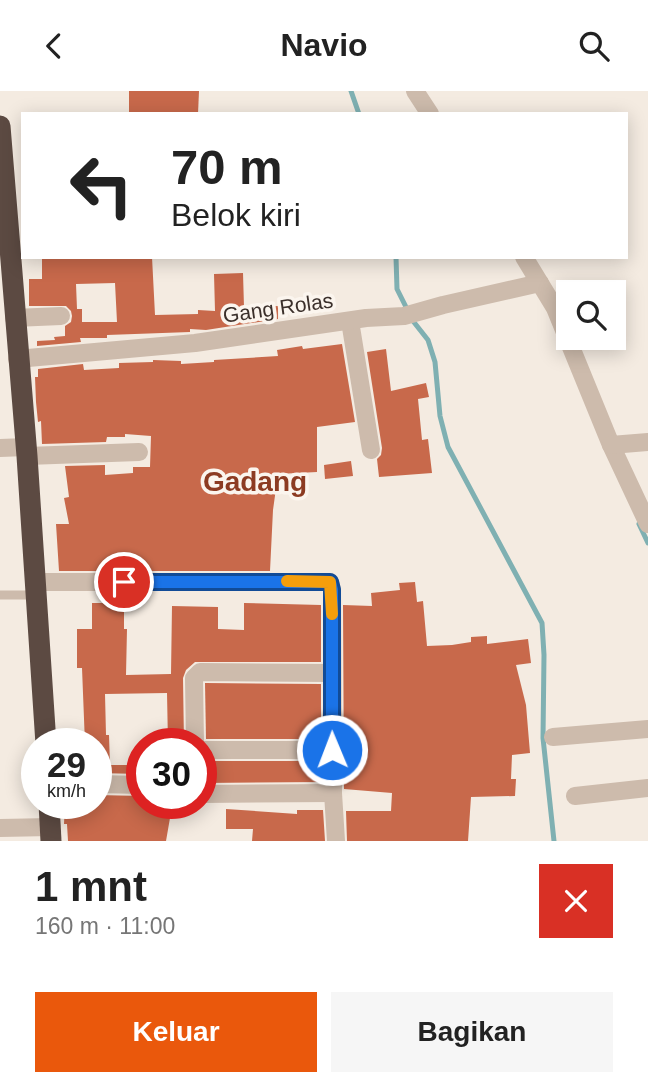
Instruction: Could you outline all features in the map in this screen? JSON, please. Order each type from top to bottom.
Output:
[{"type":"highway","points":[[0,125],[9,198],[14,318],[45,728]]},
{"type":"street","points":[[415,91],[429,112]]},
{"type":"street","points":[[525,259],[555,308],[611,445],[644,505],[648,524]]},
{"type":"street","name":"Gang Rolas","points":[[18,359],[195,342],[410,315],[541,283]]},
{"type":"street","points":[[14,318],[61,316]]},
{"type":"street","points":[[350,321],[371,450]]},
{"type":"street","points":[[611,445],[648,442]]},
{"type":"street","points":[[0,449],[26,452],[139,452]]},
{"type":"street","points":[[36,589],[313,580],[330,582],[332,793],[336,841]]},
{"type":"street","points":[[195,728],[194,678],[200,672],[331,673]]},
{"type":"street","points":[[553,737],[648,729]]},
{"type":"street","points":[[217,750],[332,750]]},
{"type":"street","points":[[575,796],[648,789]]},
{"type":"street","points":[[217,794],[332,793]]},
{"type":"street","points":[[0,828],[51,834]]},
{"type":"lane","points":[[0,595],[36,589]]},
{"type":"building","points":[[129,91],[199,91],[198,112],[129,112]]},
{"type":"building","points":[[42,259],[152,259],[155,315],[198,314],[198,310],[215,311],[214,274],[243,273],[244,307],[278,306],[278,319],[206,330],[190,329],[190,332],[80,338],[81,342],[37,346],[37,341],[55,340],[54,337],[65,336],[65,326],[71,322],[72,316],[66,306],[29,306],[29,279],[42,279]],"holes":[[[115,283],[117,322],[82,322],[82,309],[77,309],[76,284]]]},
{"type":"building","points":[[342,344],[355,422],[317,427],[317,472],[278,474],[270,571],[59,571],[56,524],[69,524],[64,498],[69,497],[65,466],[105,465],[105,475],[133,473],[133,467],[150,467],[151,436],[125,434],[125,437],[107,437],[106,442],[42,444],[41,421],[38,422],[36,402],[35,377],[38,377],[38,369],[83,364],[84,370],[119,368],[119,363],[153,360],[181,361],[181,364],[214,362],[278,356],[277,350],[302,346],[303,349]]},
{"type":"building","points":[[386,349],[391,391],[426,383],[429,397],[418,399],[422,440],[428,439],[432,473],[379,477],[377,459],[382,448],[367,352]]},
{"type":"building","points":[[351,461],[353,476],[325,479],[324,465]]},
{"type":"building","points":[[415,582],[417,602],[423,601],[427,646],[471,642],[471,637],[487,636],[487,644],[528,639],[531,663],[516,665],[526,705],[530,753],[512,755],[511,779],[516,779],[515,796],[471,797],[468,841],[347,841],[346,811],[391,811],[392,793],[344,789],[343,605],[372,606],[371,593],[400,590],[399,583]]},
{"type":"building","points":[[92,603],[124,603],[124,629],[127,629],[126,675],[171,674],[172,606],[218,607],[218,629],[244,630],[244,603],[321,605],[321,662],[195,662],[186,670],[183,678],[184,728],[168,728],[167,693],[105,694],[106,728],[84,728],[82,668],[77,668],[77,629],[92,629]]},
{"type":"building","points":[[205,683],[321,684],[321,739],[217,739],[217,728],[206,728]]},
{"type":"building","points":[[217,761],[321,761],[322,782],[217,783]]},
{"type":"building","points":[[112,765],[126,765],[126,774],[112,773]]},
{"type":"building","points":[[112,795],[126,796],[126,819],[170,819],[166,841],[68,841],[67,824],[64,824],[64,819],[112,819]]},
{"type":"building","points":[[226,809],[297,814],[297,810],[323,810],[325,841],[252,841],[253,829],[226,829]]},
{"type":"waterway","points":[[351,91],[358,112]]},
{"type":"waterway","points":[[396,259],[397,289],[413,321],[428,340],[435,362],[440,416],[448,447],[542,623],[543,738],[554,841]]},
{"type":"waterway","points":[[639,524],[648,543]]},
{"type":"slow traffic","points":[[287,581],[330,582],[332,614]]},
{"type":"district","name":"Gadang","points":[[255,481]]},
{"type":"route","points":[[124,582],[330,582],[332,750]]}]
